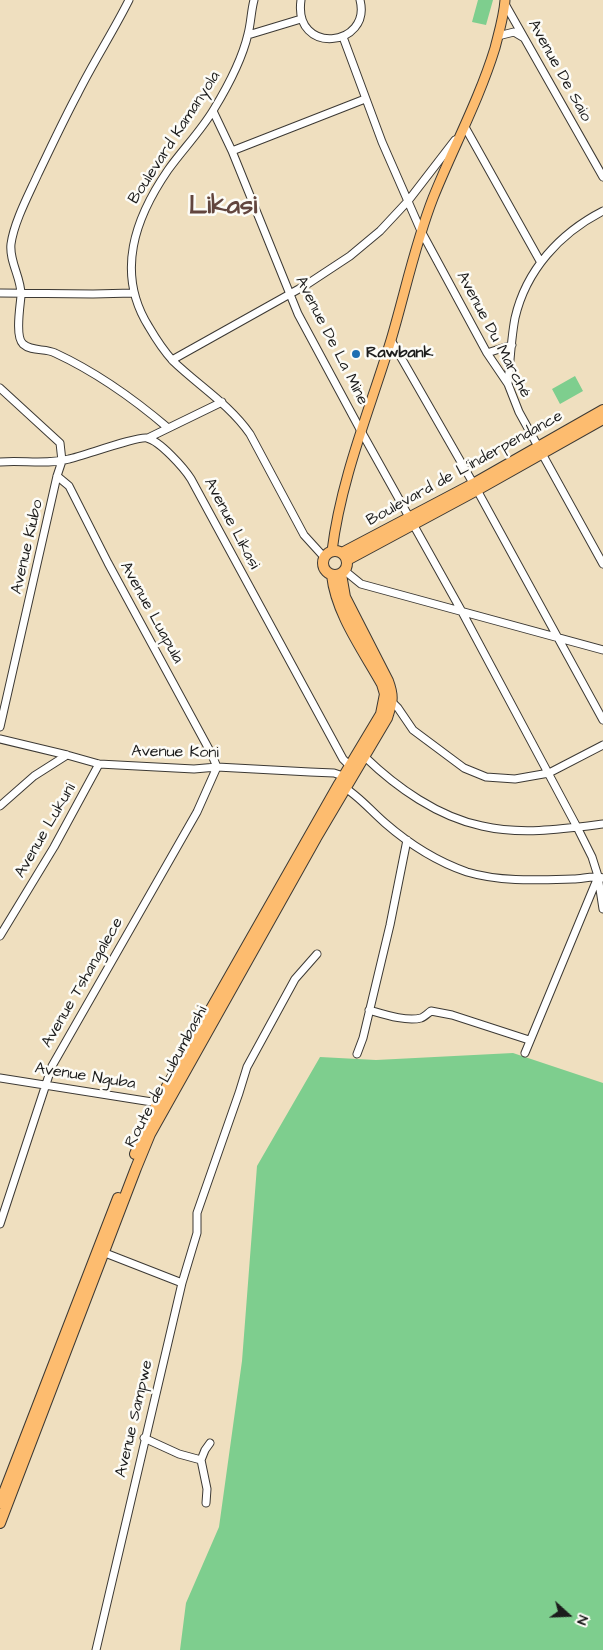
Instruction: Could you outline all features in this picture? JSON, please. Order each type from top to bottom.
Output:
[{"type":"highway","name":"Boulevard de L'inderpendance","points":[[336,555],[412,521],[475,487],[578,429],[603,410]]},
{"type":"highway","name":"Boulevard de L'inderpendance","points":[[578,429],[603,420]]},
{"type":"highway","points":[[339,573],[324,570],[322,564],[336,555],[347,565],[339,573],[333,588],[338,605],[389,698]]},
{"type":"highway","name":"Route de Lubumbashi","points":[[0,1523],[101,1252],[143,1133],[161,1105],[346,779],[389,698]]},
{"type":"highway","name":"Route de Lubumbashi","points":[[346,779],[365,757],[387,718],[389,698]]},
{"type":"highway","name":"Route de Lubumbashi","points":[[0,1503],[101,1252]]},
{"type":"main road","points":[[336,555],[340,510],[421,230],[443,173],[486,76],[498,36],[505,2]]},
{"type":"street","points":[[129,0],[78,93],[36,179],[18,221],[11,246],[21,294],[19,336],[22,343],[35,349],[53,352],[99,377],[136,401],[168,428]]},
{"type":"street","name":"Boulevard Kamanyola","points":[[254,0],[248,35],[235,69],[213,111],[169,169],[143,212],[135,236],[132,260],[133,293],[145,321],[172,360],[222,402],[250,434],[304,536],[336,555]]},
{"type":"street","points":[[301,0],[301,19],[306,28],[314,34],[328,39],[343,37],[351,32],[357,24],[360,15],[360,0]]},
{"type":"street","name":"Avenue De Saio","points":[[505,2],[603,177]]},
{"type":"street","points":[[248,35],[301,19]]},
{"type":"street","points":[[498,36],[514,32],[526,40]]},
{"type":"street","name":"Avenue Du Marché","points":[[343,37],[396,177],[421,230],[487,353],[508,384],[519,412],[603,564]]},
{"type":"street","points":[[232,151],[365,99]]},
{"type":"street","name":"Avenue De La Mine","points":[[213,111],[232,151],[298,314],[461,610],[592,857],[600,877],[603,910]]},
{"type":"street","points":[[172,360],[306,285],[350,256],[380,230],[408,201],[465,127],[540,261]]},
{"type":"street","points":[[508,384],[516,316],[524,291],[540,261],[565,236],[603,211]]},
{"type":"street","points":[[0,293],[133,293]]},
{"type":"street","points":[[390,340],[405,362],[603,720]]},
{"type":"street","points":[[487,353],[512,345]]},
{"type":"street","points":[[0,388],[60,443],[62,461]]},
{"type":"street","points":[[0,462],[62,461],[101,451],[140,437],[148,438],[222,402]]},
{"type":"street","name":"Avenue Likasi","points":[[148,438],[174,458],[191,479],[342,758],[346,779],[386,825],[440,860],[468,872],[515,880],[600,877]]},
{"type":"street","name":"Avenue Kiubo","points":[[0,727],[62,461]]},
{"type":"street","name":"Avenue Luapula","points":[[57,476],[69,486],[108,563],[211,752],[217,767]]},
{"type":"street","points":[[339,573],[361,584],[603,650]]},
{"type":"street","points":[[389,698],[413,730],[464,768],[486,777],[514,778],[549,774],[603,745]]},
{"type":"street","name":"Avenue Koni","points":[[0,739],[99,764],[194,768],[217,767],[334,773],[346,779]]},
{"type":"street","points":[[0,806],[34,776],[67,755]]},
{"type":"street","points":[[365,757],[381,773],[403,789],[428,804],[469,823],[530,831],[603,824]]},
{"type":"street","name":"Avenue Lukuni","points":[[0,936],[54,847],[99,764]]},
{"type":"street","name":"Avenue Tshangalece","points":[[0,1224],[52,1066],[192,821],[217,767]]},
{"type":"street","points":[[357,1054],[390,925],[408,840]]},
{"type":"street","points":[[525,1053],[600,877]]},
{"type":"street","name":"Avenue Sampwe","points":[[96,1650],[144,1438],[182,1283],[197,1233],[197,1213],[240,1093],[247,1066],[295,979],[317,954]]},
{"type":"street","points":[[369,1010],[401,1018],[421,1018],[431,1011],[452,1015],[529,1040]]},
{"type":"street","name":"Avenue Nguba","points":[[0,1078],[161,1105]]},
{"type":"street","points":[[101,1252],[182,1283]]},
{"type":"street","points":[[144,1438],[179,1454],[201,1460]]},
{"type":"street","points":[[206,1502],[207,1489],[201,1460],[210,1443]]},
{"type":"green space","points":[[478,0],[493,0],[486,25],[472,22]]},
{"type":"green space","points":[[575,376],[583,391],[560,404],[552,389]]},
{"type":"green space","points":[[513,1053],[603,1083],[603,1650],[180,1650],[186,1603],[219,1527],[242,1361],[257,1166],[320,1057],[376,1060]]},
{"type":"place","name":"Rawbank","points":[[356,354]]},
{"type":"district","name":"Likasi","points":[[223,208]]}]
